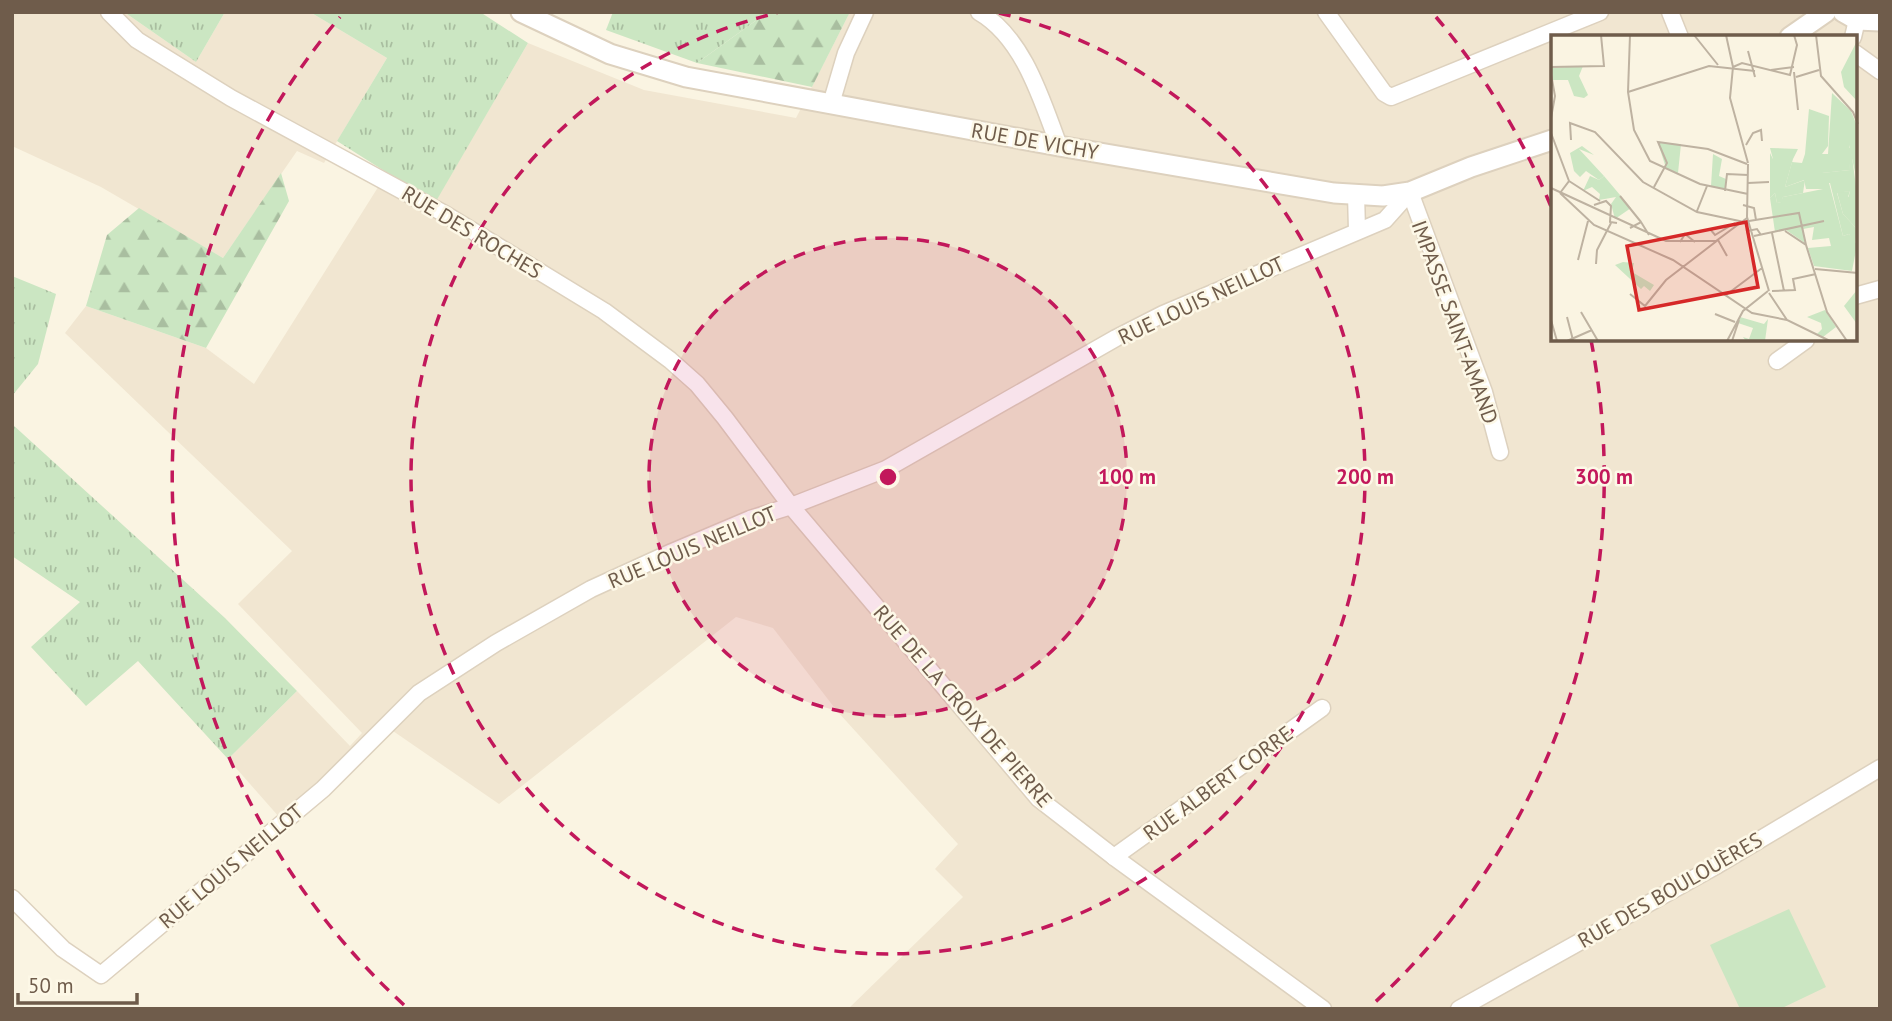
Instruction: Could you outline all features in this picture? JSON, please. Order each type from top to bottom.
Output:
[{"type":"street","name":"RUE DES ROCHES","points":[[108,12],[136,40],[231,98],[445,214],[604,311],[670,360],[697,384],[791,506]]},
{"type":"street","name":"RUE DE VICHY","points":[[521,12],[610,54],[686,77],[1059,146],[1334,193],[1383,196],[1410,192],[1471,167],[1551,140]]},
{"type":"street","points":[[831,104],[846,53],[865,12]]},
{"type":"street","points":[[979,12],[992,20],[1029,67],[1059,146]]},
{"type":"street","points":[[1326,12],[1384,93],[1391,97],[1600,12]]},
{"type":"street","points":[[1670,12],[1679,35]]},
{"type":"street","points":[[1792,35],[1826,12]]},
{"type":"street","points":[[1851,23],[1880,21]]},
{"type":"street","points":[[1857,54],[1880,71]]},
{"type":"street","name":"RUE LOUIS NEILLOT","points":[[12,898],[63,949],[101,975],[323,789],[419,694],[496,643],[591,589],[750,519],[886,469],[1163,314],[1385,220],[1410,192]]},
{"type":"street","name":"IMPASSE SAINT-AMAND","points":[[1410,192],[1484,393],[1500,452]]},
{"type":"street","points":[[1356,194],[1357,230]]},
{"type":"street","points":[[1857,295],[1880,289]]},
{"type":"street","points":[[1777,361],[1805,341]]},
{"type":"street","name":"RUE DE LA CROIX DE PIERRE","points":[[791,506],[1039,799],[1323,1009]]},
{"type":"street","name":"RUE ALBERT CORRE","points":[[1114,857],[1322,708]]},
{"type":"street","name":"RUE DES BOULOUÈRES","points":[[1459,1009],[1714,867],[1880,768]]},
{"type":"shaded area","points":[[12,12],[128,12],[127,14],[196,62],[225,12],[310,12],[387,58],[324,163],[297,151],[223,258],[101,187],[12,146]]},
{"type":"shaded area","points":[[850,12],[1880,12],[1880,1009],[848,1009],[963,897],[935,869],[958,844],[837,711],[773,628],[736,617],[499,804],[393,731],[362,762],[287,826],[228,759],[297,691],[350,746],[362,733],[238,604],[292,551],[65,333],[86,306],[206,348],[254,384],[387,173],[435,202],[528,43],[644,90],[796,118]]},
{"type":"green space","points":[[225,12],[196,62],[127,14]]},
{"type":"green space","points":[[310,12],[480,12],[528,43],[435,203],[337,141],[387,58]]},
{"type":"green space","points":[[613,12],[768,12],[697,63],[606,30]]},
{"type":"green space","points":[[768,12],[850,12],[812,87],[697,63]]},
{"type":"green space","points":[[281,173],[289,201],[206,348],[86,306],[107,235],[139,208],[223,258]]},
{"type":"green space","points":[[12,276],[56,294],[38,364],[12,396]]},
{"type":"green space","points":[[12,424],[225,618],[297,691],[228,759],[138,661],[86,706],[31,647],[80,602],[12,556]]},
{"type":"green space","points":[[1789,909],[1826,987],[1780,1009],[1740,1009],[1710,945]]}]
